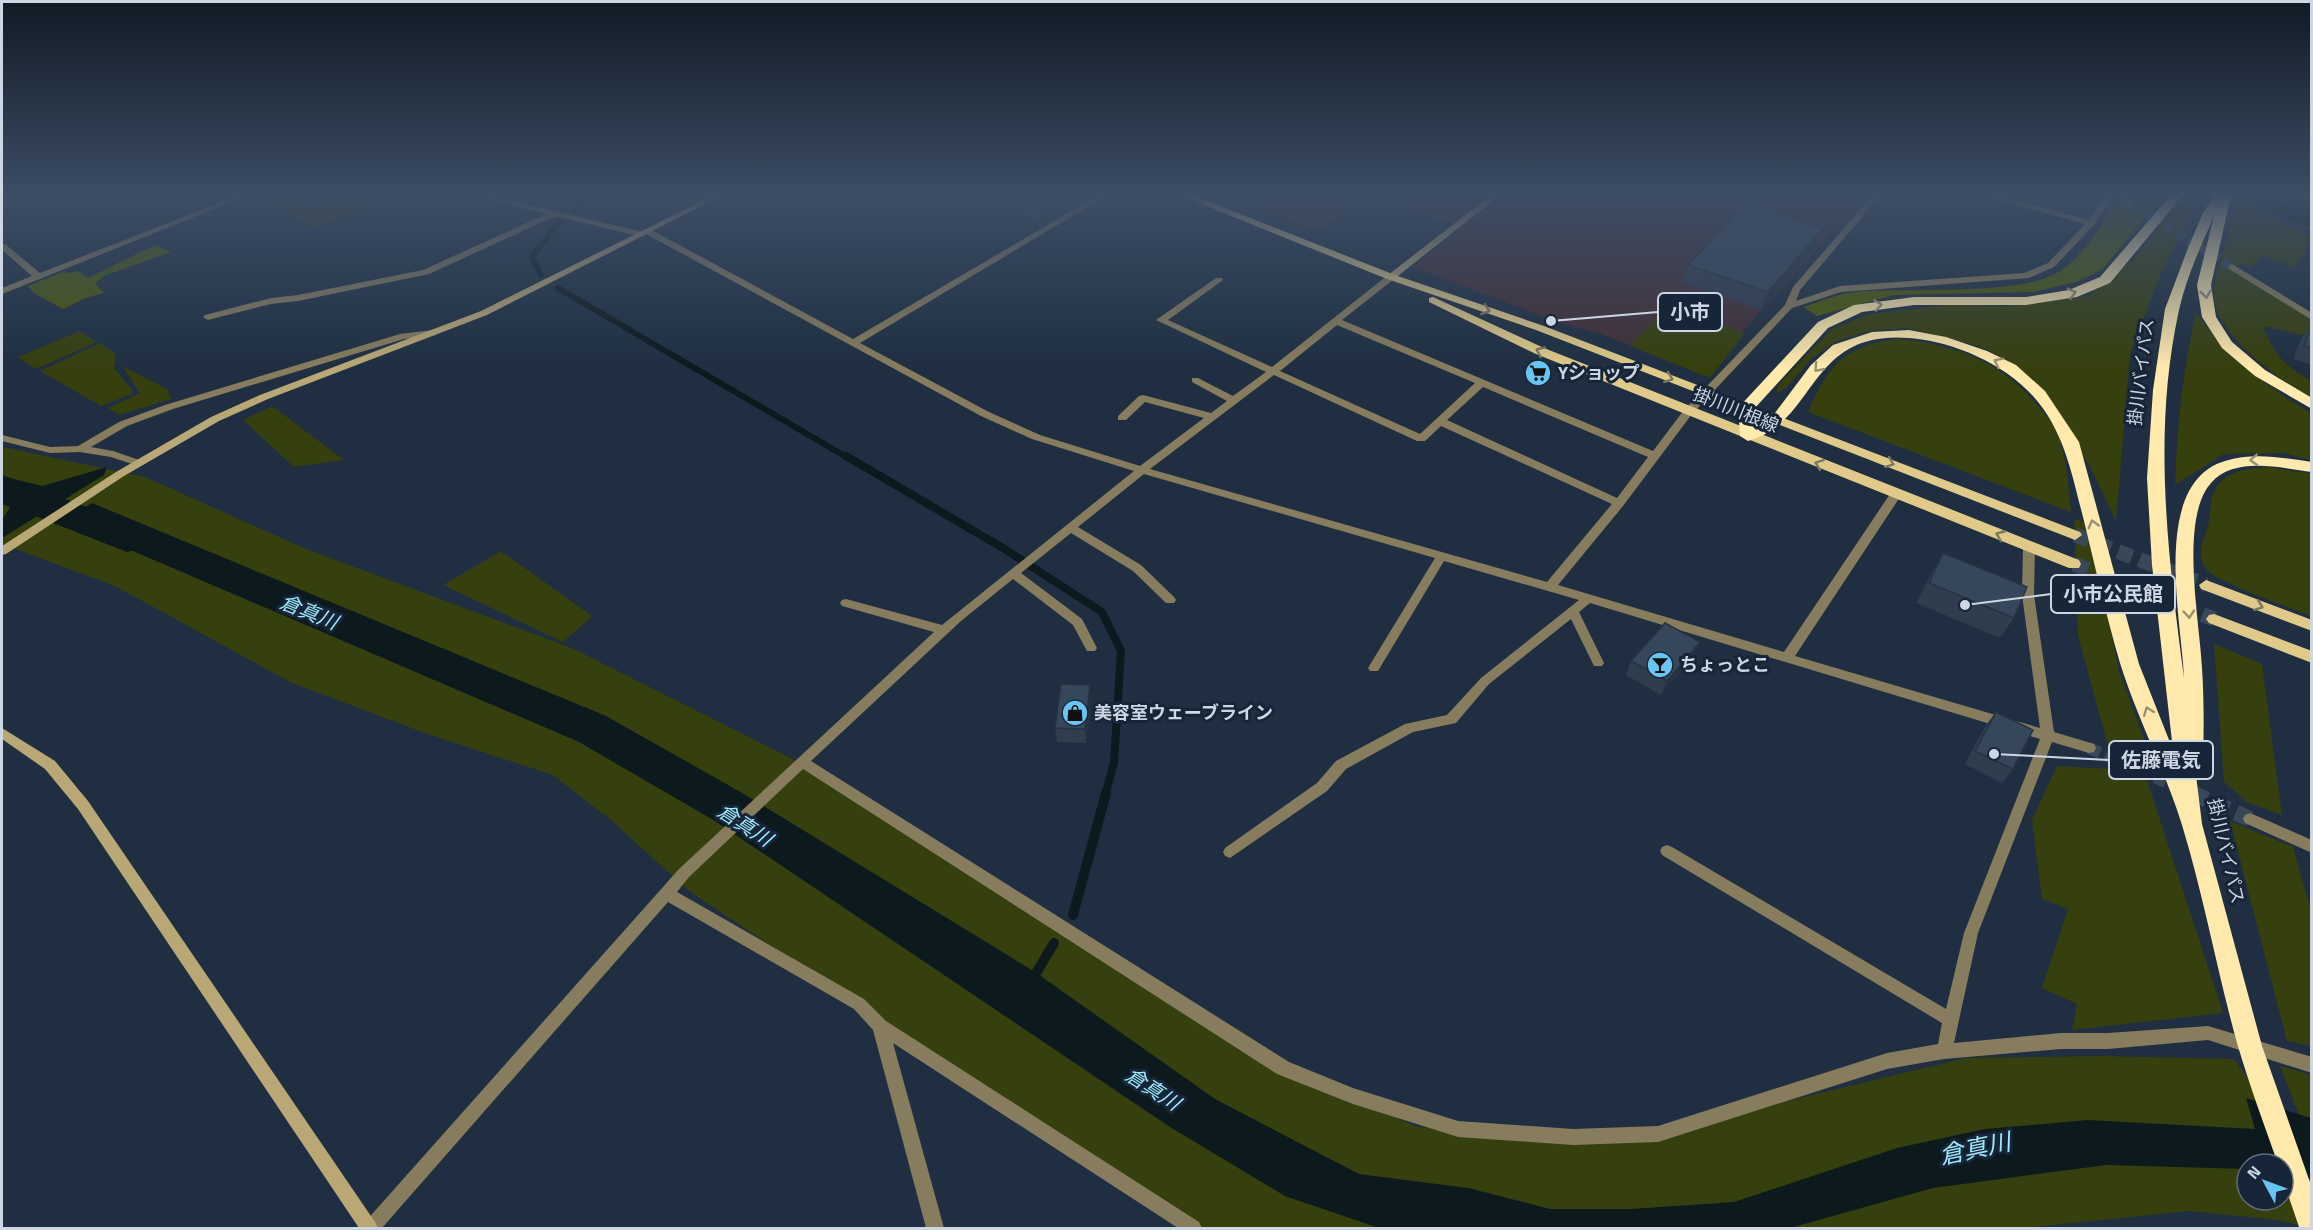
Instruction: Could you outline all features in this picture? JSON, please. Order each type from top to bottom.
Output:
[{"type":"highway","points":[[2127,253],[2105,280],[2073,294],[2026,301],[1914,301],[1859,308],[1823,324],[1746,408],[1748,436],[1778,420],[1816,368],[1838,348],[1872,336],[1909,334],[1964,348],[2011,368],[2040,394],[2071,442],[2130,664],[2192,824]]},
{"type":"highway","name":"掛川バイパス","points":[[2192,253],[2172,309],[2160,390],[2155,478],[2161,565],[2192,824],[2250,1046],[2312,1227]]},
{"type":"highway","points":[[2211,253],[2204,285],[2209,317],[2227,345],[2260,373],[2312,405]]},
{"type":"highway","points":[[2192,824],[2195,688],[2182,545],[2192,495],[2204,479],[2220,466],[2244,460],[2283,460],[2312,466]]},
{"type":"main road","name":"掛川川根線","points":[[1330,253],[1391,278],[1540,328],[2076,535]]},
{"type":"main road","name":"掛川川根線","points":[[1391,278],[1540,351],[1748,436],[2074,564]]},
{"type":"main road","points":[[2206,585],[2312,626]]},
{"type":"main road","points":[[2214,619],[2312,657]]},
{"type":"street","points":[[11,253],[38,276]]},
{"type":"street","points":[[2,291],[96,253]]},
{"type":"street","points":[[208,317],[271,301],[298,298],[426,272],[466,253]]},
{"type":"street","points":[[5,548],[120,474],[215,419],[264,397],[437,333],[484,313],[603,253]]},
{"type":"street","points":[[683,253],[985,414],[1036,437],[1142,470],[1589,598],[2089,748]]},
{"type":"street","points":[[853,343],[1005,253]]},
{"type":"street","points":[[2,733],[50,765],[83,805],[370,1228],[684,873],[944,630],[1142,470],[1422,253]]},
{"type":"street","points":[[1550,587],[1619,503],[1688,412],[1789,306],[1796,289],[1827,253]]},
{"type":"street","points":[[1789,306],[1840,289],[2026,276],[2051,265],[2062,253]]},
{"type":"street","points":[[2232,267],[2310,315]]},
{"type":"street","points":[[1219,280],[1161,320],[1421,440],[1481,382]]},
{"type":"street","points":[[1336,321],[1655,456]]},
{"type":"street","points":[[80,449],[123,424],[169,407],[404,336],[437,333]]},
{"type":"street","points":[[1195,380],[1234,401]]},
{"type":"street","points":[[1122,418],[1143,398],[1213,417]]},
{"type":"street","points":[[1440,421],[1619,503]]},
{"type":"street","points":[[2,438],[50,450],[80,449],[113,454],[138,463]]},
{"type":"street","points":[[1787,658],[1896,494]]},
{"type":"street","points":[[1070,527],[1137,568],[1170,600]]},
{"type":"street","points":[[1944,1051],[1971,933],[2048,736],[2028,595],[2029,547]]},
{"type":"street","points":[[1374,668],[1442,555]]},
{"type":"street","points":[[1013,573],[1078,622],[1091,648]]},
{"type":"street","points":[[1230,852],[1322,787],[1341,765],[1410,728],[1450,719],[1485,681],[1589,598]]},
{"type":"street","points":[[846,603],[944,630]]},
{"type":"street","points":[[1574,610],[1598,663]]},
{"type":"street","points":[[798,766],[1283,1068],[1353,1096],[1458,1129],[1573,1137],[1658,1134],[1887,1060],[1944,1051],[2061,1041],[2108,1041],[2208,1033],[2312,1065]]},
{"type":"street","points":[[2250,819],[2312,848]]},
{"type":"street","points":[[1667,851],[1951,1020]]},
{"type":"street","points":[[666,893],[859,1004],[880,1026],[1193,1228]]},
{"type":"street","points":[[880,1026],[935,1228]]},
{"type":"shaded area","points":[[1429,253],[1813,253],[1703,375],[1604,335],[1559,322],[1412,267]]},
{"type":"green space","points":[[138,253],[167,253],[106,275],[95,283],[104,293],[85,298],[63,309],[34,293],[28,286],[65,271],[67,273],[78,271],[88,278]]},
{"type":"green space","points":[[2115,253],[2102,270],[2076,282],[2033,292],[1894,295],[1817,316],[1803,307],[1850,293],[2019,285],[2060,271],[2078,255]]},
{"type":"green space","points":[[2138,253],[2171,253],[2158,280],[2130,355],[2116,521],[2089,465],[2031,379],[1994,353],[1975,345],[1907,328],[1869,331],[1836,341],[1811,359],[1786,388],[1776,394],[1778,385],[1832,329],[1869,314],[1947,305],[2008,306],[2089,296]]},
{"type":"green space","points":[[2223,253],[2303,253],[2295,268],[2265,256],[2249,268],[2241,264],[2228,267],[2311,318],[2311,337],[2263,326],[2281,359],[2311,381],[2311,399],[2252,356],[2226,328],[2218,313],[2214,297],[2215,282]]},
{"type":"green space","points":[[1669,305],[1745,333],[1710,378],[1630,346]]},
{"type":"green space","points":[[2196,312],[2233,356],[2279,393],[2311,413],[2311,460],[2284,453],[2224,454],[2175,485],[2181,398]]},
{"type":"green space","points":[[80,331],[97,342],[36,369],[18,357]]},
{"type":"green space","points":[[1899,339],[1938,345],[1975,357],[2007,376],[2022,389],[2050,420],[2062,446],[2071,512],[1808,412],[1823,381],[1841,360],[1865,346]]},
{"type":"green space","points":[[100,343],[116,354],[114,368],[134,393],[101,406],[40,371]]},
{"type":"green space","points":[[122,366],[167,389],[172,399],[119,415],[108,408],[140,393]]},
{"type":"green space","points":[[272,406],[344,460],[294,467],[243,420]]},
{"type":"green space","points":[[2,447],[145,477],[306,549],[574,649],[820,773],[1283,1068],[1417,1127],[1590,1136],[1684,1126],[1966,1058],[2102,1056],[2234,1059],[2311,1164],[2311,1228],[2278,1220],[2189,1211],[2024,1228],[1199,1228],[1178,1219],[689,891],[612,821],[553,775],[422,732],[290,682],[115,586],[2,544]]},
{"type":"green space","points":[[2269,467],[2311,474],[2311,616],[2224,581],[2206,569],[2201,557],[2215,489],[2228,476],[2235,473]]},
{"type":"green space","points":[[2074,519],[2089,524],[2119,671],[2156,772],[2109,750],[2078,635]]},
{"type":"green space","points":[[501,551],[592,616],[563,642],[443,585]]},
{"type":"green space","points":[[2214,644],[2262,664],[2282,815],[2247,802],[2224,782]]},
{"type":"green space","points":[[2057,766],[2111,769],[2146,777],[2223,1013],[2072,1030],[2077,1004],[2042,988],[2068,909],[2042,899],[2032,820]]},
{"type":"green space","points":[[2230,821],[2293,847],[2311,911],[2311,1046],[2287,1041]]},
{"type":"green space","points":[[2280,1066],[2311,1075],[2311,1125],[2302,1123]]},
{"type":"water","points":[[107,467],[104,475],[2,538],[2,520],[10,507],[2,504],[2,476],[42,486]]},
{"type":"water","points":[[92,503],[606,716],[744,794],[1035,972],[1215,1099],[1359,1174],[1468,1188],[1550,1209],[1631,1209],[1734,1202],[1897,1148],[1985,1129],[2088,1120],[2255,1129],[2246,1098],[2311,1118],[2311,1180],[2295,1176],[2295,1152],[2235,1152],[2235,1169],[2106,1165],[1933,1188],[1790,1228],[1379,1228],[1285,1196],[1170,1127],[715,821],[579,742],[63,521]]},
{"type":"building","points":[[1699,253],[1801,253],[1768,292],[1688,265]]},
{"type":"building","points":[[2312,326],[2312,348],[2304,346]]},
{"type":"building","points":[[1943,553],[2027,587],[2014,618],[1929,583]]},
{"type":"building","name":"ちょっとこ","points":[[1665,623],[1700,642],[1667,681],[1631,661]]},
{"type":"building","points":[[1061,684],[1090,685],[1085,729],[1055,728]]},
{"type":"building","points":[[1996,712],[2033,730],[2013,769],[1975,751]]},
{"type":"waterway","points":[[535,253],[532,257],[541,275]]},
{"type":"waterway","points":[[558,288],[848,458]]},
{"type":"waterway","points":[[846,456],[1003,548],[1102,612],[1121,651],[1114,763],[1105,795]]},
{"type":"waterway","name":"倉真川","points":[[2,488],[127,538]]},
{"type":"waterway","points":[[1073,915],[1106,793]]},
{"type":"waterway","points":[[1032,980],[1054,943]]},
{"type":"tunnel","points":[[2210,253],[2232,267]]},
{"type":"tunnel","points":[[2075,535],[2206,585]]},
{"type":"tunnel","points":[[2074,564],[2214,619]]},
{"type":"tunnel","points":[[2089,748],[2195,795]]},
{"type":"tunnel","points":[[2192,793],[2250,819]]},
{"type":"place","name":"小市","points":[[1551,321]]},
{"type":"place","name":"Yショップ","points":[[1538,373]]},
{"type":"place","name":"小市公民館","points":[[1965,605]]},
{"type":"place","name":"ちょっとこ","points":[[1660,665]]},
{"type":"place","name":"美容室ウェーブライン","points":[[1075,713]]},
{"type":"place","name":"佐藤電気","points":[[1994,754]]}]
